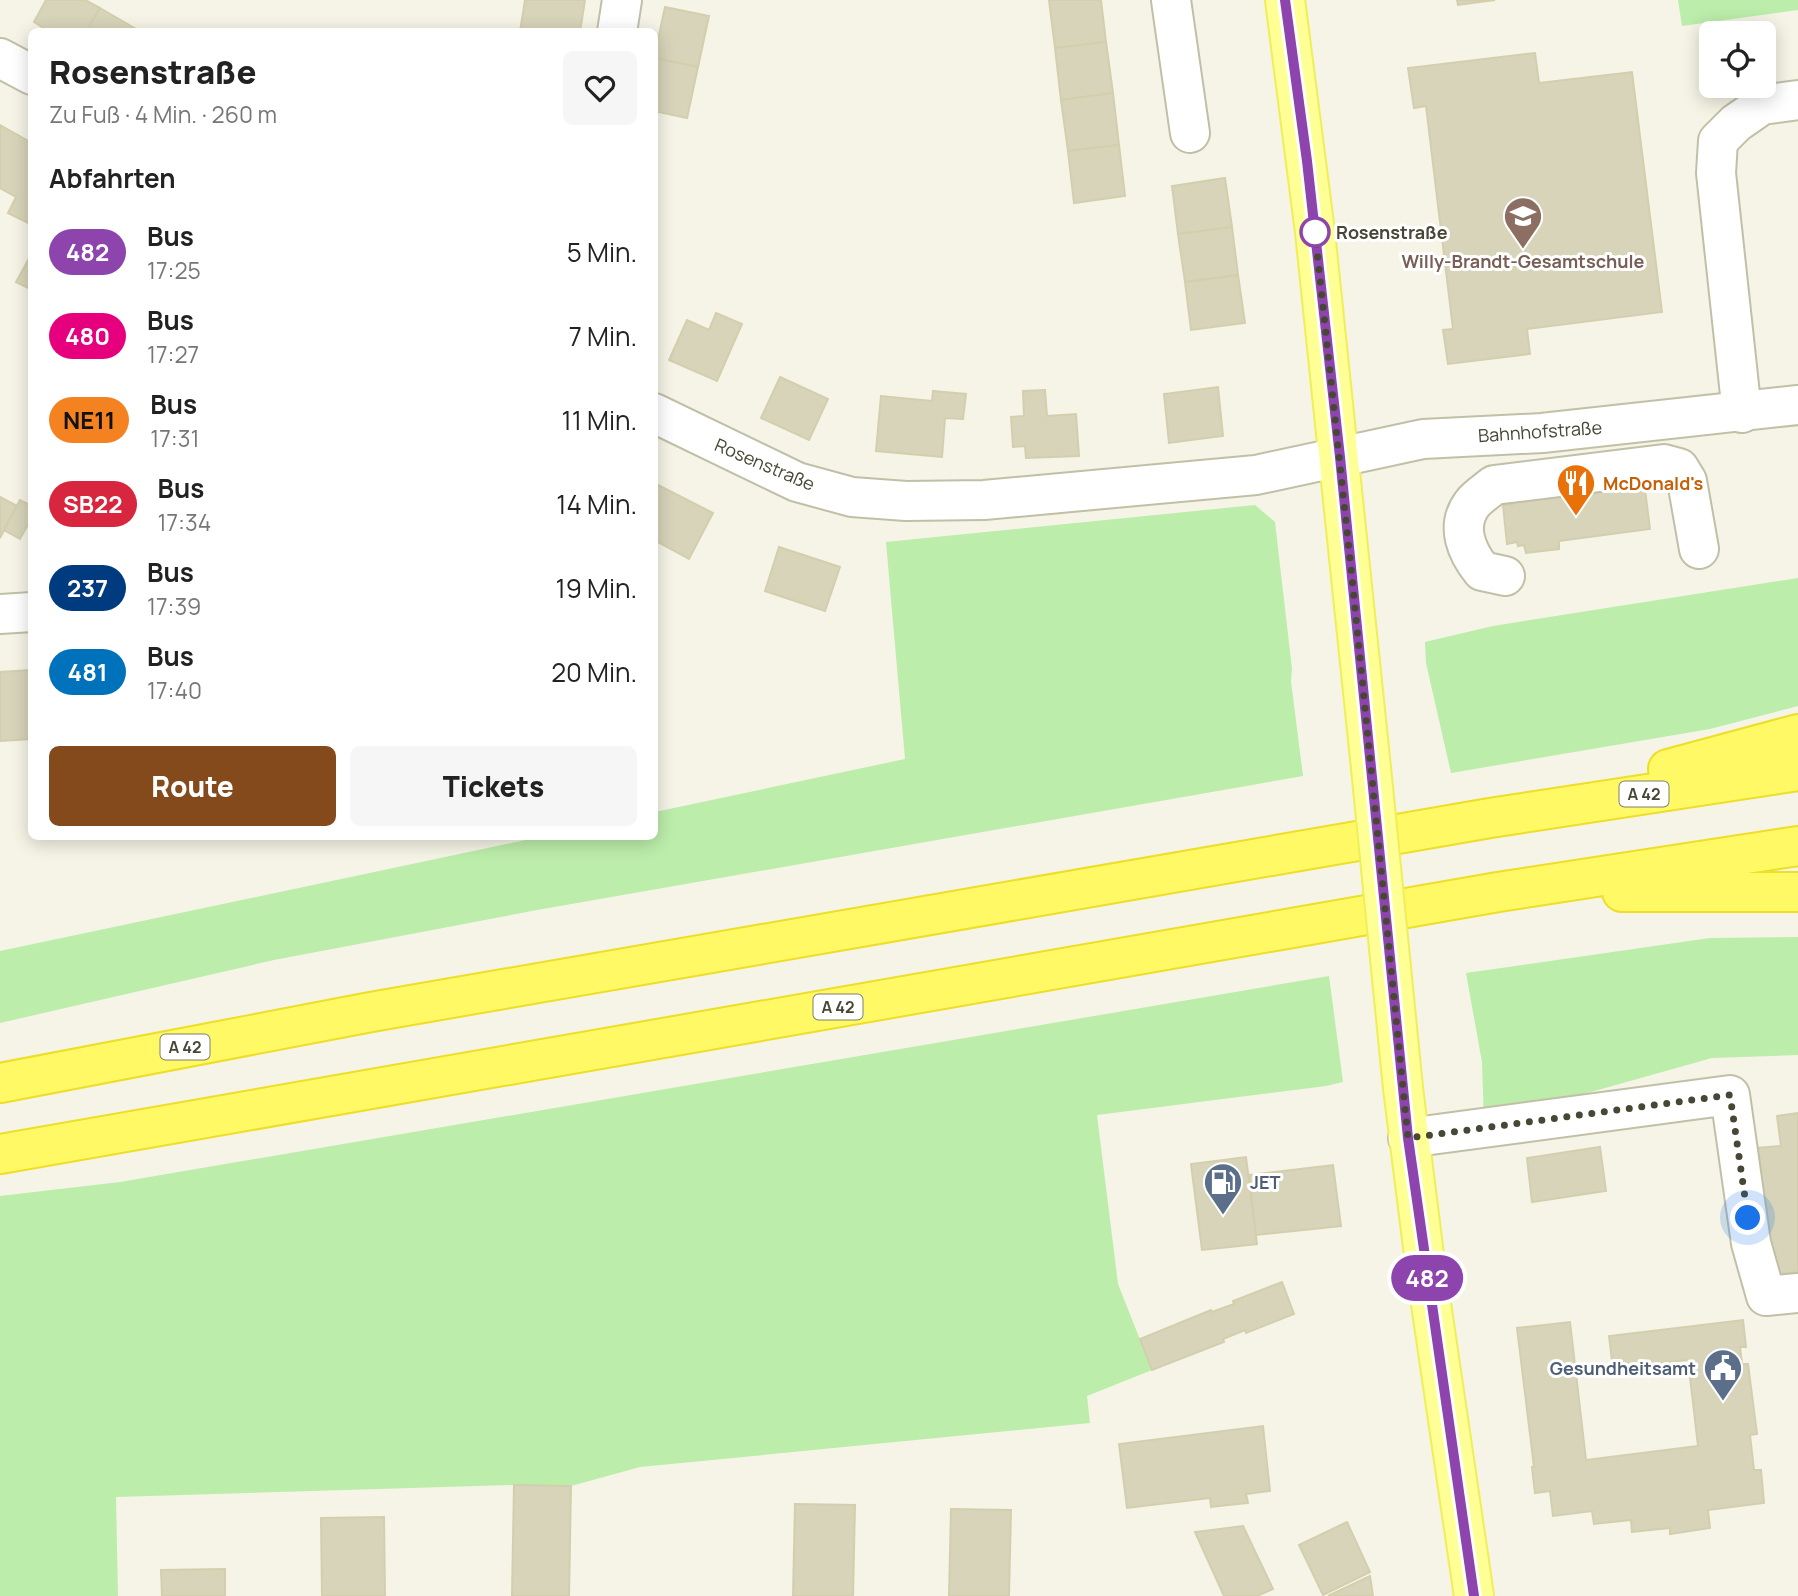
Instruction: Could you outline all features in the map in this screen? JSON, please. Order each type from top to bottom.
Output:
[{"type":"highway","points":[[1490,818],[1798,734]]},
{"type":"highway","name":"A 42","points":[[0,1083],[371,1012],[1490,818],[1798,771]]},
{"type":"highway","name":"A 42","points":[[0,1154],[1498,892],[1798,846]]},
{"type":"highway","points":[[1498,892],[1798,892]]},
{"type":"main road","points":[[1286,0],[1340,457],[1408,1138],[1474,1596]]},
{"type":"street","points":[[618,28],[622,0]]},
{"type":"street","points":[[1171,0],[1190,132]]},
{"type":"street","points":[[0,58],[28,73]]},
{"type":"street","points":[[1742,413],[1716,173],[1718,141],[1736,122],[1762,105],[1798,100]]},
{"type":"street","name":"Bahnhofstraße","points":[[1340,457],[1423,439],[1542,433],[1798,405]]},
{"type":"street","name":"Rosenstraße","points":[[658,415],[797,482],[852,496],[906,501],[984,500],[1256,475],[1340,457]]},
{"type":"street","points":[[1505,576],[1482,571],[1468,552],[1464,526],[1472,503],[1494,485],[1664,464],[1679,468],[1687,481],[1699,549]]},
{"type":"street","points":[[0,614],[28,612]]},
{"type":"street","points":[[1408,1138],[1730,1095],[1751,1243],[1766,1296],[1798,1293]]},
{"type":"green space","points":[[1678,0],[1798,0],[1798,10],[1718,21],[1699,21],[1699,24],[1682,26]]},
{"type":"green space","points":[[1255,505],[1275,522],[1303,776],[537,910],[274,960],[0,1023],[0,951],[526,840],[658,840],[658,811],[905,759],[886,542]]},
{"type":"green space","points":[[1798,578],[1798,706],[1710,729],[1451,773],[1426,663],[1425,642],[1493,626]]},
{"type":"green space","points":[[1798,937],[1798,1055],[1712,1058],[1484,1122],[1482,1062],[1466,973],[1710,938]]},
{"type":"green space","points":[[1329,976],[1343,1082],[1097,1115],[1118,1284],[1152,1370],[1087,1396],[1090,1423],[640,1467],[571,1486],[514,1485],[116,1497],[118,1596],[0,1596],[0,1196],[120,1182]]},
{"type":"building","points":[[46,0],[85,0],[100,8],[88,28],[44,28],[34,22]]},
{"type":"building","points":[[525,0],[585,0],[581,28],[521,28]]},
{"type":"building","points":[[1049,0],[1101,0],[1106,42],[1055,48]]},
{"type":"building","points":[[1457,0],[1495,0],[1458,5]]},
{"type":"building","points":[[665,7],[709,16],[698,67],[658,59],[658,39]]},
{"type":"building","points":[[100,8],[134,28],[88,28]]},
{"type":"building","points":[[1106,42],[1113,93],[1061,100],[1055,48]]},
{"type":"building","points":[[1535,53],[1539,83],[1632,72],[1662,312],[1527,329],[1530,354],[1448,364],[1443,330],[1453,329],[1426,106],[1414,108],[1408,68]]},
{"type":"building","points":[[658,59],[698,67],[687,118],[658,112]]},
{"type":"building","points":[[1113,93],[1119,145],[1068,151],[1061,100]]},
{"type":"building","points":[[0,125],[28,141],[28,223],[8,213],[16,197],[0,188]]},
{"type":"building","points":[[1119,145],[1125,196],[1074,203],[1068,151]]},
{"type":"building","points":[[1225,178],[1232,227],[1178,234],[1172,186]]},
{"type":"building","points":[[1232,227],[1238,275],[1185,282],[1178,234]]},
{"type":"building","points":[[28,260],[28,288],[16,282]]},
{"type":"building","points":[[1238,275],[1245,323],[1191,330],[1185,282]]},
{"type":"building","points":[[716,313],[742,324],[717,381],[669,360],[687,320],[709,330]]},
{"type":"building","points":[[780,377],[828,399],[809,440],[761,418]]},
{"type":"building","points":[[1218,387],[1223,436],[1169,443],[1164,394]]},
{"type":"building","points":[[1045,390],[1047,416],[1076,414],[1079,456],[1026,458],[1025,446],[1013,447],[1011,417],[1024,416],[1023,391]]},
{"type":"building","points":[[933,391],[966,394],[963,419],[945,418],[942,457],[876,451],[881,396],[932,401]]},
{"type":"building","name":"McDonald's","points":[[1644,482],[1650,529],[1559,541],[1559,549],[1526,553],[1524,545],[1518,546],[1517,542],[1507,544],[1503,505],[1513,504],[1512,499]]},
{"type":"building","points":[[658,485],[713,513],[689,559],[658,542]]},
{"type":"building","points":[[0,497],[17,506],[0,538]]},
{"type":"building","points":[[20,500],[28,504],[28,524],[20,539],[4,530]]},
{"type":"building","points":[[779,547],[840,567],[825,611],[765,591]]},
{"type":"building","points":[[28,670],[28,739],[0,741],[0,672]]},
{"type":"building","points":[[1798,1113],[1798,1272],[1774,1275],[1757,1148],[1781,1146],[1777,1116]]},
{"type":"building","points":[[1600,1147],[1606,1191],[1532,1202],[1527,1158]]},
{"type":"building","points":[[1246,1157],[1257,1244],[1202,1250],[1191,1164]]},
{"type":"building","points":[[1333,1165],[1341,1226],[1256,1235],[1249,1175]]},
{"type":"building","points":[[1282,1282],[1294,1314],[1246,1333],[1245,1330],[1223,1339],[1224,1342],[1152,1370],[1140,1339],[1211,1310],[1212,1312],[1234,1304],[1233,1301]]},
{"type":"building","name":"Gesundheitsamt","points":[[1743,1320],[1746,1347],[1740,1347],[1742,1364],[1748,1364],[1757,1434],[1750,1435],[1754,1470],[1761,1470],[1764,1503],[1708,1510],[1710,1528],[1670,1534],[1670,1528],[1632,1532],[1631,1520],[1594,1524],[1592,1511],[1553,1516],[1550,1491],[1535,1493],[1517,1328],[1570,1322],[1586,1460],[1698,1446],[1688,1360],[1613,1369],[1609,1336]]},
{"type":"building","points":[[1263,1426],[1270,1491],[1246,1494],[1248,1503],[1211,1507],[1210,1498],[1127,1508],[1119,1444]]},
{"type":"building","points":[[514,1485],[571,1486],[569,1596],[512,1596]]},
{"type":"building","points":[[795,1504],[855,1505],[853,1596],[793,1596]]},
{"type":"building","points":[[951,1509],[1011,1510],[1009,1596],[949,1596]]},
{"type":"building","points":[[384,1517],[385,1596],[322,1596],[321,1518]]},
{"type":"building","points":[[1347,1522],[1370,1572],[1323,1595],[1299,1545]]},
{"type":"building","points":[[1243,1526],[1273,1589],[1257,1596],[1224,1596],[1195,1532]]},
{"type":"building","points":[[225,1569],[225,1596],[162,1596],[161,1570]]},
{"type":"building","points":[[1370,1576],[1373,1596],[1328,1596]]},
{"type":"bus line","name":"482","points":[[1285,0],[1307,161],[1340,457],[1408,1138],[1474,1596]]},
{"type":"place","name":"Rosenstraße","points":[[1315,232]]},
{"type":"place","name":"Willy-Brandt-Gesamtschule","points":[[1523,250]]},
{"type":"place","name":"McDonald's","points":[[1576,517]]},
{"type":"place","name":"JET","points":[[1223,1216]]},
{"type":"place","name":"Gesundheitsamt","points":[[1723,1402]]},
{"type":"route","points":[[1315,232],[1408,1138],[1730,1095],[1748,1218]]}]
